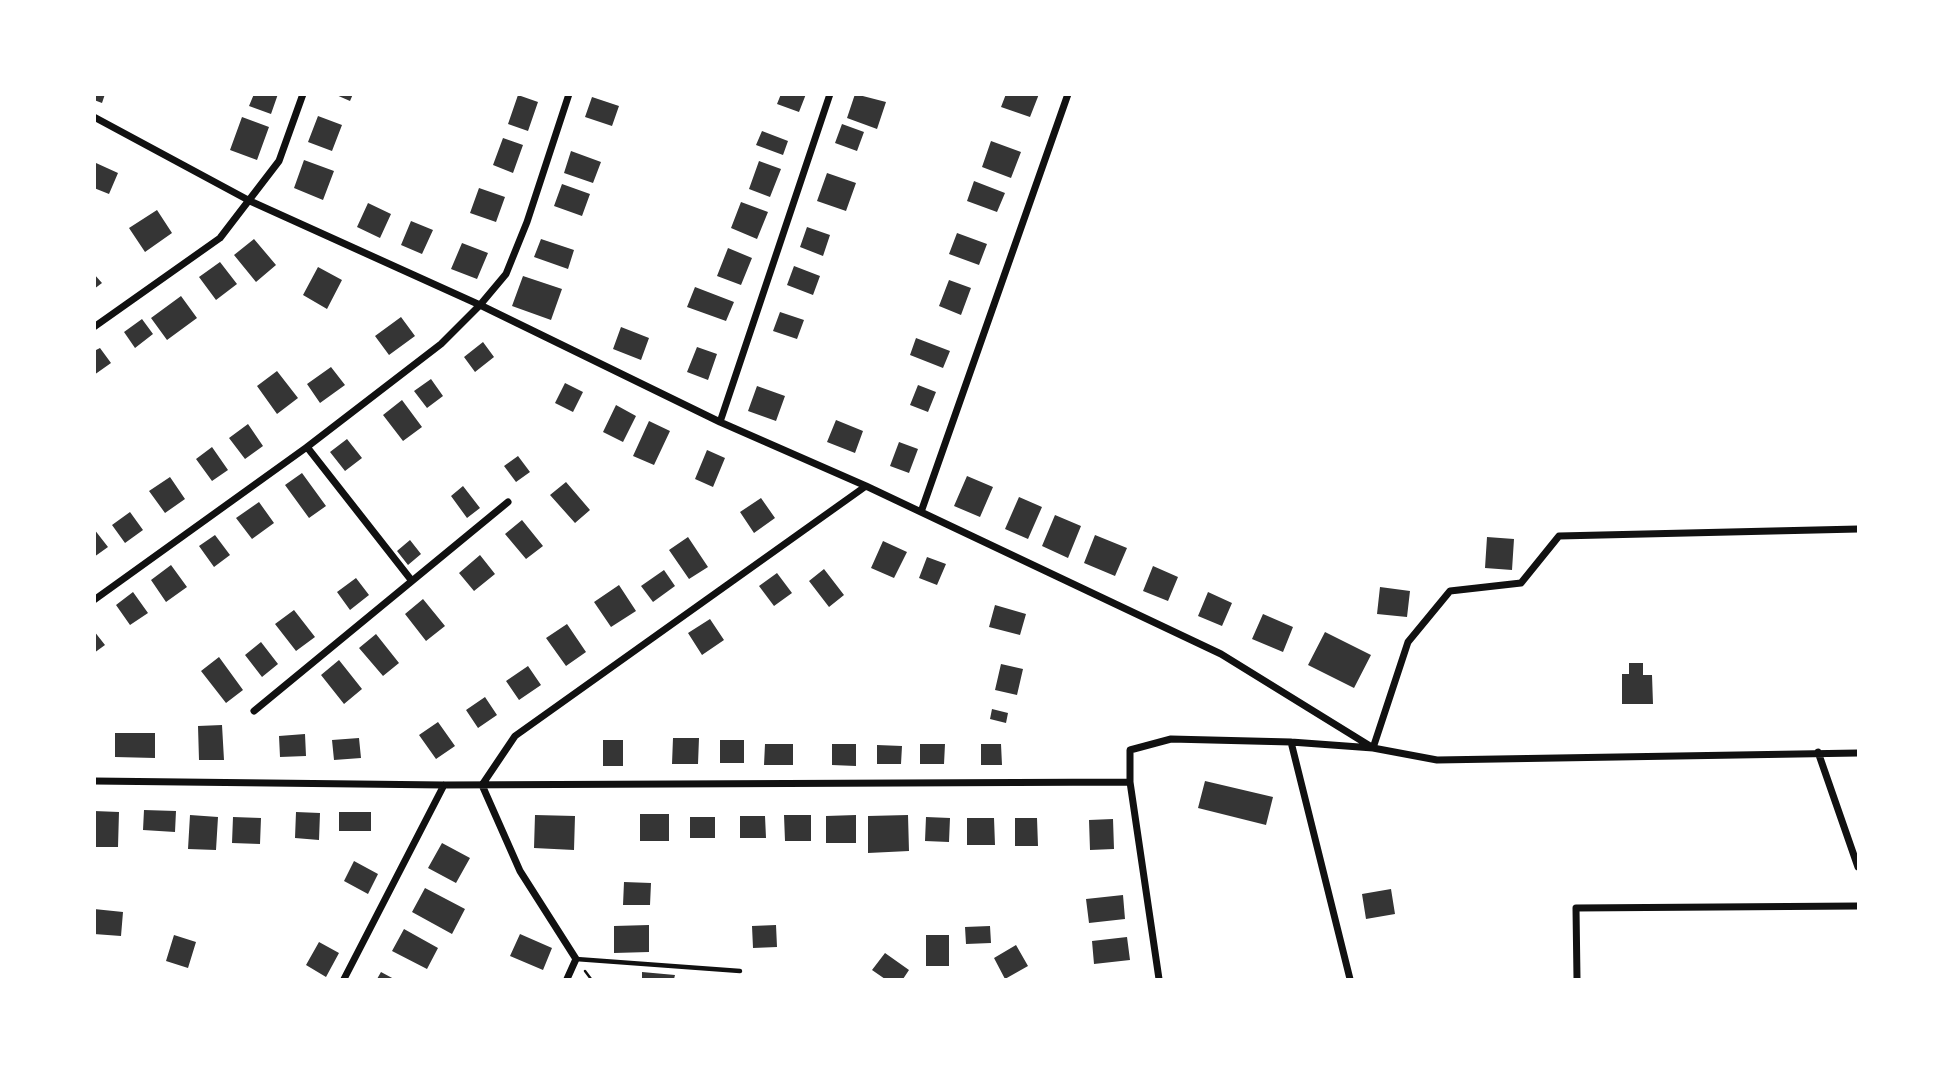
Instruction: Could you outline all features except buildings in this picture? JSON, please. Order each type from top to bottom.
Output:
[{"type":"street","points":[[94,327],[220,238],[279,161],[303,94]]},
{"type":"street","points":[[94,600],[307,447],[441,344],[480,304],[506,274],[527,222],[569,94]]},
{"type":"street","points":[[720,422],[830,94]]},
{"type":"street","points":[[921,512],[1068,94]]},
{"type":"street","points":[[94,117],[250,201],[480,304],[720,422],[866,486],[1221,654],[1373,748]]},
{"type":"street","points":[[307,447],[412,581]]},
{"type":"street","points":[[482,785],[514,736],[866,486]]},
{"type":"street","points":[[254,711],[508,502]]},
{"type":"street","points":[[1373,748],[1408,642],[1450,591],[1521,583],[1559,536],[1858,529]]},
{"type":"street","points":[[1159,979],[1130,782],[1130,750],[1171,739],[1290,742],[1373,748],[1437,760],[1858,753]]},
{"type":"street","points":[[1290,742],[1350,979]]},
{"type":"street","points":[[1818,752],[1858,867]]},
{"type":"street","points":[[94,782],[482,785],[1130,782]]},
{"type":"street","points":[[344,979],[444,785]]},
{"type":"street","points":[[482,785],[520,871],[576,959],[567,979]]},
{"type":"street","points":[[1577,979],[1576,908],[1858,906]]},
{"type":"lane","points":[[576,959],[740,971]]}]
